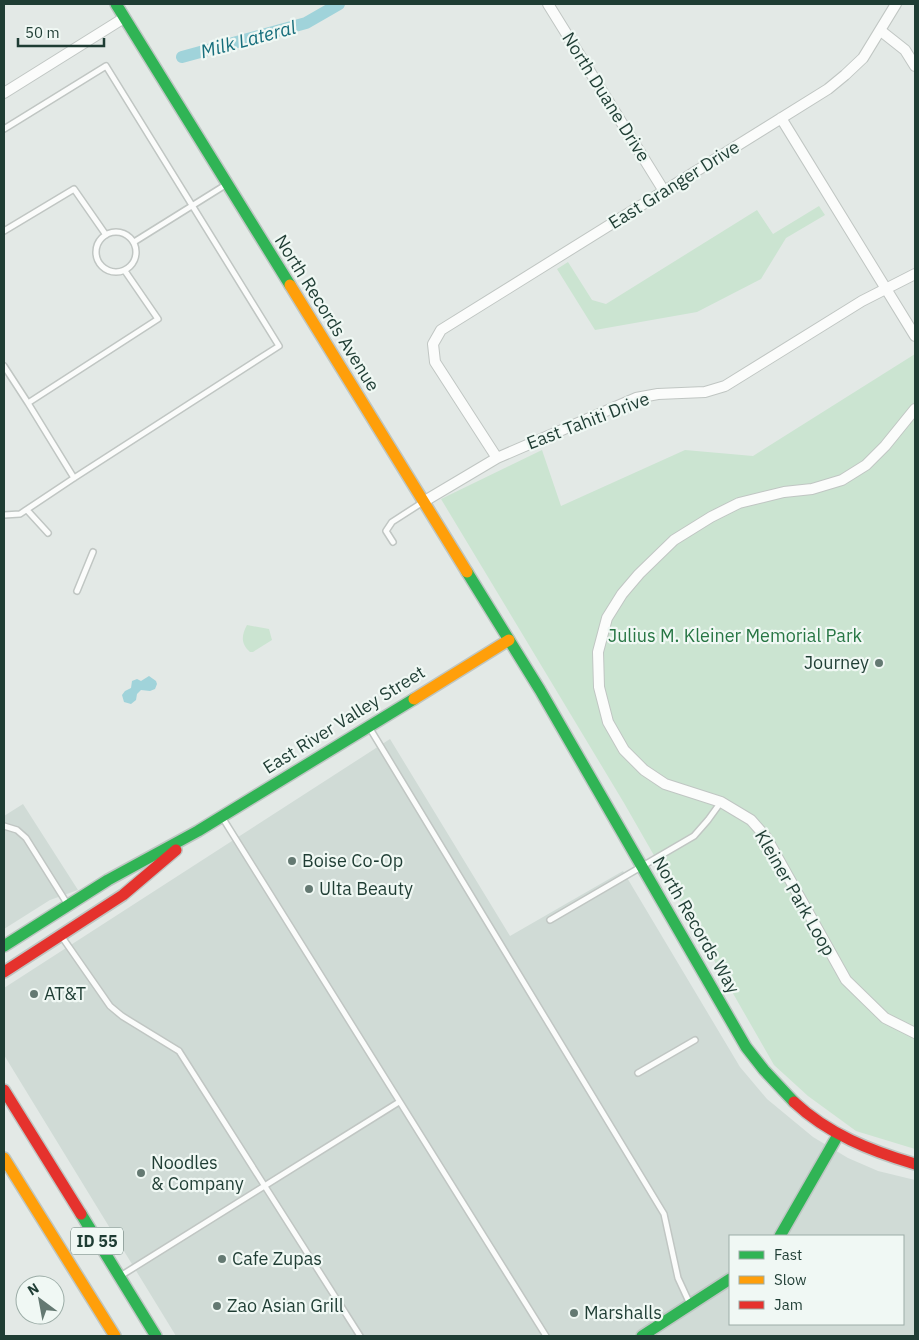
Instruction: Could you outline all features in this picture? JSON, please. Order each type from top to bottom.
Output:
[{"type":"main road","name":"North Records Avenue","points":[[116,4],[508,640]]},
{"type":"main road","name":"East River Valley Street","points":[[4,946],[108,880],[198,831],[508,640]]},
{"type":"main road","name":"North Records Way","points":[[508,640],[733,1024],[759,1065],[803,1111],[838,1136],[859,1146],[915,1164]]},
{"type":"main road","name":"East River Valley Street","points":[[4,972],[123,895],[198,831]]},
{"type":"main road","name":"ID 55","points":[[4,1090],[156,1336]]},
{"type":"main road","points":[[781,1235],[838,1136]]},
{"type":"main road","name":"ID 55","points":[[4,1158],[115,1336]]},
{"type":"main road","points":[[642,1336],[729,1280]]},
{"type":"main road","points":[[104,1320],[122,1336]]},
{"type":"street","name":"North Duane Drive","points":[[548,4],[664,191]]},
{"type":"street","name":"East Granger Drive","points":[[496,458],[435,362],[433,344],[441,330],[828,89],[864,58],[896,4]]},
{"type":"street","points":[[4,93],[124,18]]},
{"type":"street","points":[[880,31],[905,50],[915,66]]},
{"type":"street","points":[[781,118],[915,336]]},
{"type":"street","name":"East Tahiti Drive","points":[[423,502],[496,458],[636,398],[658,394],[705,392],[725,386],[862,301],[915,274]]},
{"type":"street","name":"Kleiner Park Loop","points":[[915,409],[885,446],[866,465],[842,480],[812,489],[784,492],[739,503],[711,517],[674,540],[622,594],[607,618],[598,652],[599,687],[608,722],[624,750],[644,770],[665,784],[721,802],[751,820],[766,837],[846,980],[885,1018],[915,1033]]},
{"type":"lane","points":[[4,129],[106,66],[279,346],[27,510],[20,514],[4,515]]},
{"type":"lane","points":[[134,242],[227,184]]},
{"type":"lane","points":[[4,231],[74,189],[106,235]]},
{"type":"lane","points":[[118,232],[125,234],[134,242],[137,255],[135,261],[125,271],[112,272],[100,265],[97,259],[97,245],[106,235],[118,232]]},
{"type":"lane","points":[[28,404],[158,319],[125,271]]},
{"type":"lane","points":[[4,366],[74,478]]},
{"type":"lane","points":[[392,542],[386,531],[392,522],[423,502]]},
{"type":"lane","points":[[27,510],[48,533]]},
{"type":"lane","points":[[77,591],[94,552]]},
{"type":"lane","points":[[368,726],[664,1214],[678,1278],[690,1304]]},
{"type":"lane","points":[[550,920],[694,836],[721,802]]},
{"type":"lane","points":[[221,817],[546,1336]]},
{"type":"lane","points":[[4,826],[17,830],[26,838],[68,905]]},
{"type":"lane","points":[[61,935],[110,1006],[122,1016],[179,1051],[360,1336]]},
{"type":"lane","points":[[638,1073],[695,1040]]},
{"type":"lane","points":[[119,1277],[399,1102]]},
{"type":"shaded area","points":[[390,739],[510,936],[623,871],[740,1067],[767,1099],[813,1137],[848,1158],[878,1171],[915,1180],[915,1336],[176,1336],[4,1055],[4,988]]},
{"type":"shaded area","points":[[23,804],[78,890],[50,900],[4,929],[4,816]]},
{"type":"green space","points":[[819,206],[825,215],[786,238],[761,279],[697,312],[595,330],[557,269],[568,262],[592,300],[606,304],[757,210],[773,234]]},
{"type":"green space","name":"Julius M. Kleiner Memorial Park","points":[[915,354],[915,1149],[856,1131],[808,1096],[774,1065],[624,803],[441,499],[542,450],[561,506],[685,450],[753,456]]},
{"type":"green space","points":[[247,625],[269,629],[272,640],[250,652],[243,640]]},
{"type":"water","points":[[149,676],[156,681],[155,689],[150,691],[141,690],[137,694],[136,700],[131,704],[124,702],[122,695],[131,688],[132,681],[137,679],[141,681]]},
{"type":"waterway","name":"Milk Lateral","points":[[182,57],[306,23],[339,4]]},
{"type":"traffic: fast","points":[[116,4],[290,285]]},
{"type":"traffic: fast","points":[[467,572],[540,690],[746,1047],[764,1070],[794,1102]]},
{"type":"traffic: fast","points":[[4,946],[108,880],[198,831],[414,699]]},
{"type":"traffic: fast","points":[[781,1235],[838,1135]]},
{"type":"traffic: fast","points":[[81,1214],[156,1336]]},
{"type":"traffic: fast","points":[[642,1336],[729,1280]]},
{"type":"traffic: slow","points":[[290,285],[467,572]]},
{"type":"traffic: slow","points":[[414,699],[509,640]]},
{"type":"traffic: slow","points":[[4,1158],[115,1336]]},
{"type":"traffic: jam","points":[[4,972],[123,895],[176,850]]},
{"type":"traffic: jam","points":[[4,1090],[81,1214]]},
{"type":"traffic: jam","points":[[794,1102],[821,1123],[851,1140],[915,1164]]},
{"type":"place","name":"Journey","points":[[879,663]]},
{"type":"place","name":"Boise Co-Op","points":[[292,861]]},
{"type":"place","name":"Ulta Beauty","points":[[309,889]]},
{"type":"place","name":"AT&T","points":[[34,994]]},
{"type":"place","name":"Noodles & Company","points":[[141,1173]]},
{"type":"place","name":"Cafe Zupas","points":[[222,1259]]},
{"type":"place","name":"Zao Asian Grill","points":[[217,1306]]},
{"type":"place","name":"Marshalls","points":[[574,1313]]}]
